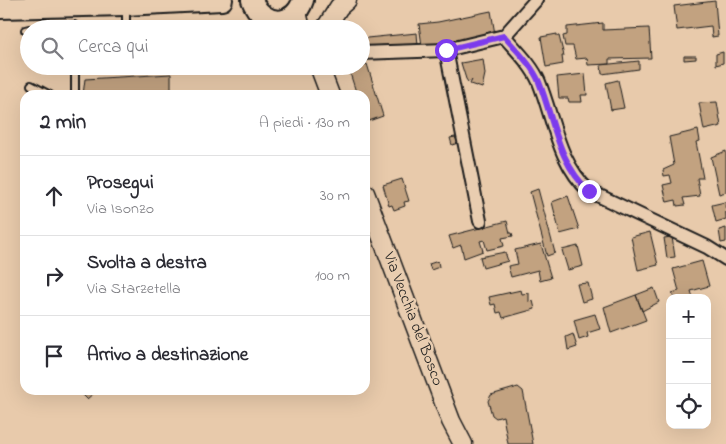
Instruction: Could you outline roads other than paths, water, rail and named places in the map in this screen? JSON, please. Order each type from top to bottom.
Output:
[{"type":"main road","points":[[0,8],[74,20],[125,5],[223,0],[253,4],[259,14],[271,20]]},
{"type":"main road","points":[[330,20],[338,7],[347,0]]},
{"type":"main road","points":[[277,20],[298,14]]},
{"type":"main road","points":[[322,75],[328,90]]},
{"type":"main road","name":"Via Vecchia del Bosco","points":[[370,206],[452,421],[463,444]]},
{"type":"street","points":[[370,53],[446,50],[504,36],[536,0]]},
{"type":"street","points":[[504,36],[532,69],[539,82],[567,164],[581,184],[589,191],[706,247],[726,259]]},
{"type":"street","points":[[446,50],[480,221]]},
{"type":"lane","points":[[125,5],[126,20]]},
{"type":"lane","points":[[74,75],[75,90]]},
{"type":"lane","points":[[31,85],[40,90]]}]
